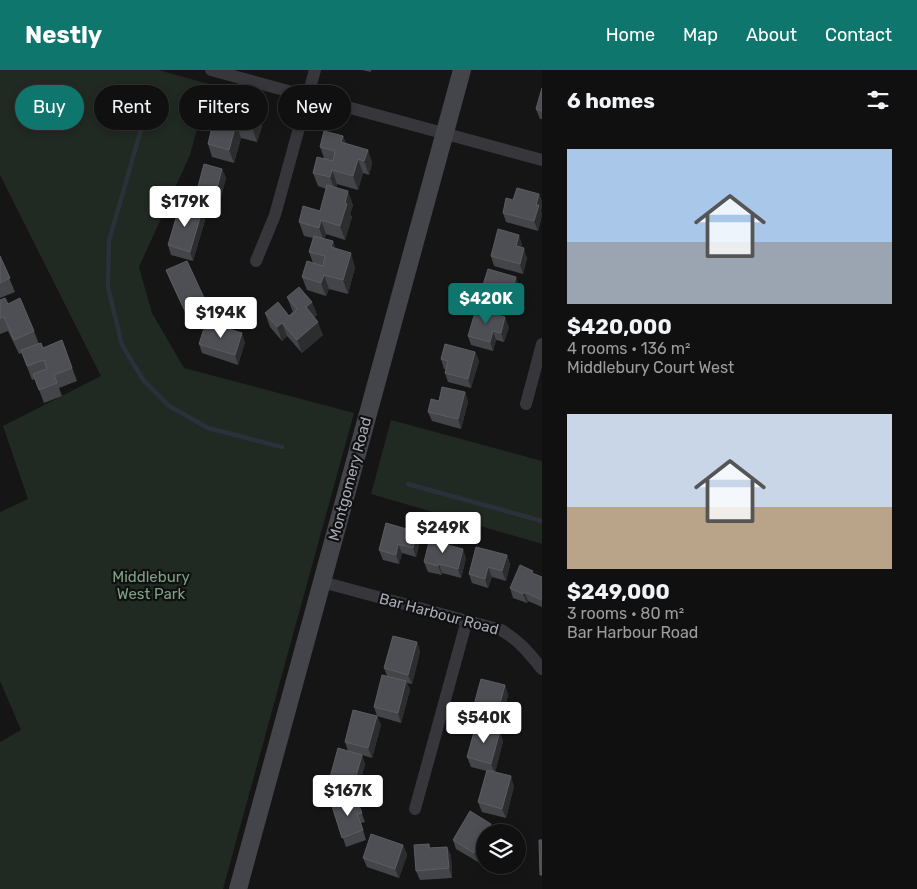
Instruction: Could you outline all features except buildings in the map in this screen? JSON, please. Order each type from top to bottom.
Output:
[{"type":"street","points":[[211,70],[278,88]]},
{"type":"street","points":[[311,85],[315,70]]},
{"type":"street","name":"Montgomery Road","points":[[238,889],[462,70]]},
{"type":"street","points":[[351,108],[542,160]]},
{"type":"street","points":[[256,261],[275,215],[299,130]]},
{"type":"street","points":[[526,404],[542,344]]},
{"type":"street","name":"Bar Harbour Road","points":[[322,582],[501,630],[521,644],[542,669]]},
{"type":"street","points":[[415,809],[467,620]]},
{"type":"green space","name":"Middlebury West Park","points":[[0,70],[158,70],[209,84],[179,85],[179,130],[197,130],[190,155],[139,267],[152,313],[184,368],[354,413],[223,889],[0,889],[0,742],[21,730],[0,681],[0,512],[28,499],[3,426],[101,376],[0,175]]},
{"type":"green space","points":[[391,420],[542,461],[542,544],[371,494]]},
{"type":"waterway","points":[[141,130],[109,241],[108,287],[122,345],[144,381],[169,406],[208,428],[282,447]]},
{"type":"waterway","points":[[408,484],[542,521]]}]
